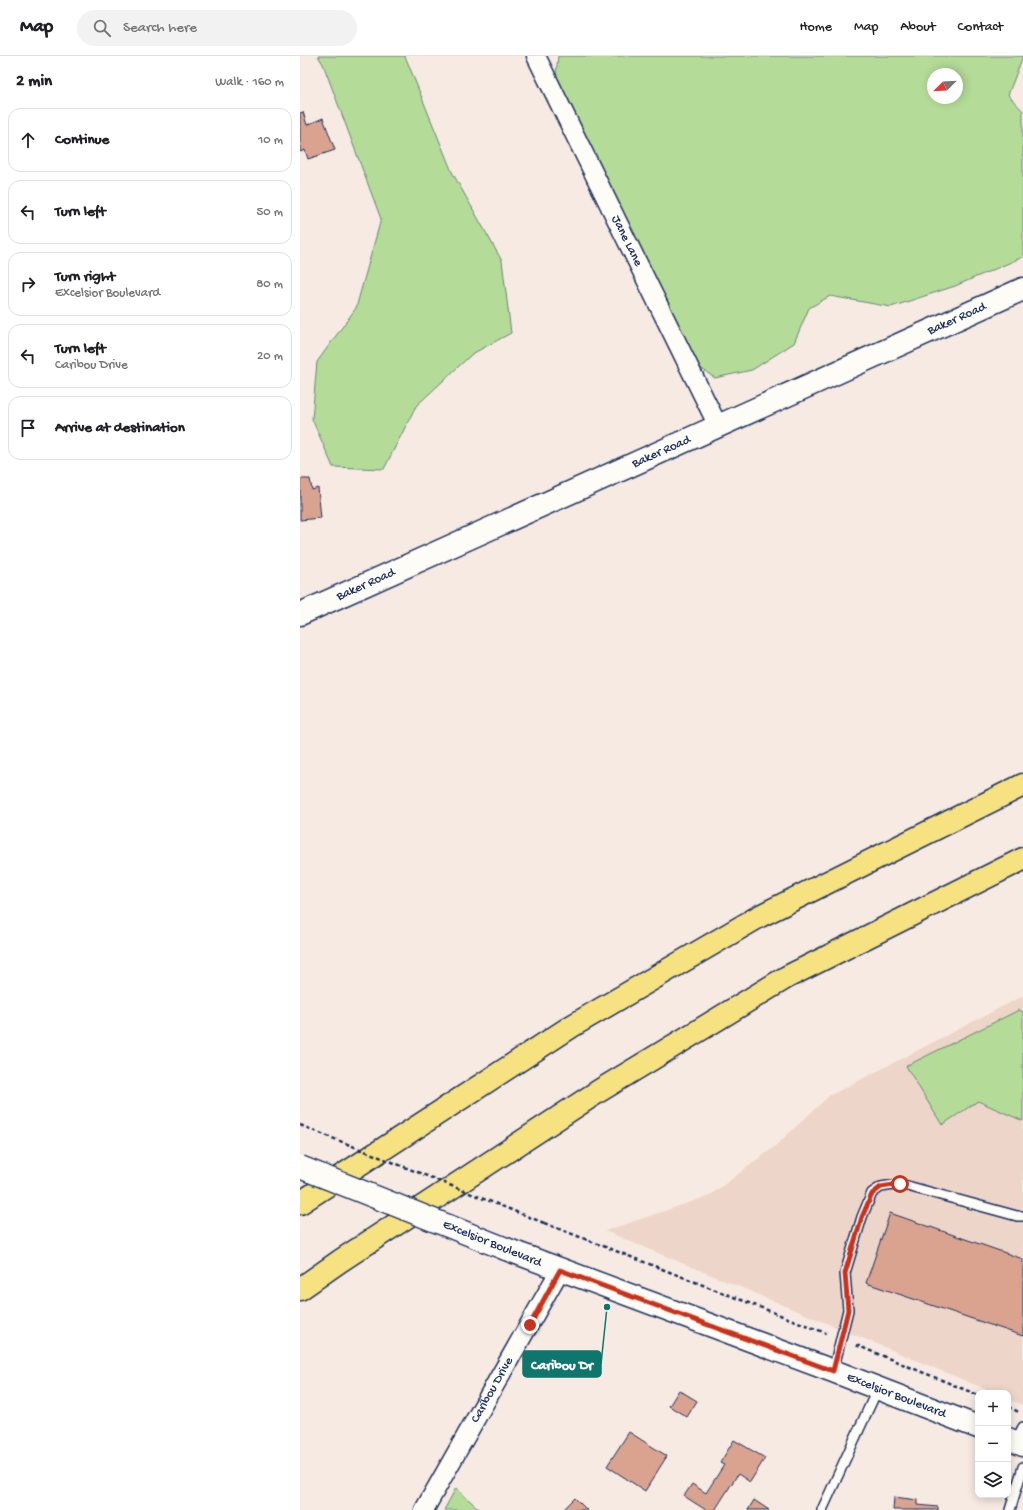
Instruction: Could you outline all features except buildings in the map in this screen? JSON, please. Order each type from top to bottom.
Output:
[{"type":"highway","points":[[300,1203],[572,1026],[760,916],[1023,785]]},
{"type":"highway","points":[[300,1289],[346,1256],[599,1091],[787,977],[1023,859]]},
{"type":"street","name":"Jane Lane","points":[[536,56],[718,426]]},
{"type":"street","name":"Baker Road","points":[[300,614],[1023,289]]},
{"type":"street","name":"Excelsior Boulevard","points":[[300,1167],[560,1270],[833,1371],[975,1426]]},
{"type":"street","name":"Caribou Drive","points":[[424,1510],[560,1270]]},
{"type":"lane","points":[[833,1371],[848,1310],[845,1273],[862,1217],[872,1194],[876,1190],[881,1187],[900,1184],[1017,1216],[1023,1216]]},
{"type":"lane","points":[[822,1510],[878,1388]]},
{"type":"lane","points":[[1010,1510],[1023,1467]]},
{"type":"path","points":[[300,1125],[841,1339],[975,1394]]},
{"type":"path","points":[[1011,1408],[1023,1414]]},
{"type":"shaded area","points":[[1023,996],[1023,1405],[1011,1400],[1011,1390],[988,1390],[605,1231],[709,1196],[773,1148],[829,1096]]},
{"type":"green space","points":[[318,56],[405,56],[452,172],[502,261],[511,333],[472,354],[416,406],[384,469],[333,467],[312,419],[317,362],[356,308],[381,219],[323,64]]},
{"type":"green space","points":[[558,56],[1023,56],[1008,95],[1023,111],[1023,257],[955,286],[891,307],[830,296],[809,308],[794,343],[752,370],[715,378],[683,356],[554,92]]},
{"type":"green space","points":[[1019,1010],[1023,1012],[1023,1121],[978,1101],[942,1125],[906,1066]]},
{"type":"green space","points":[[456,1488],[480,1510],[444,1510]]},
{"type":"place","name":"Caribou Dr","points":[[607,1307]]},
{"type":"route","points":[[530,1325],[560,1270],[833,1371],[848,1310],[845,1273],[862,1217],[872,1194],[881,1187],[900,1184]]}]
